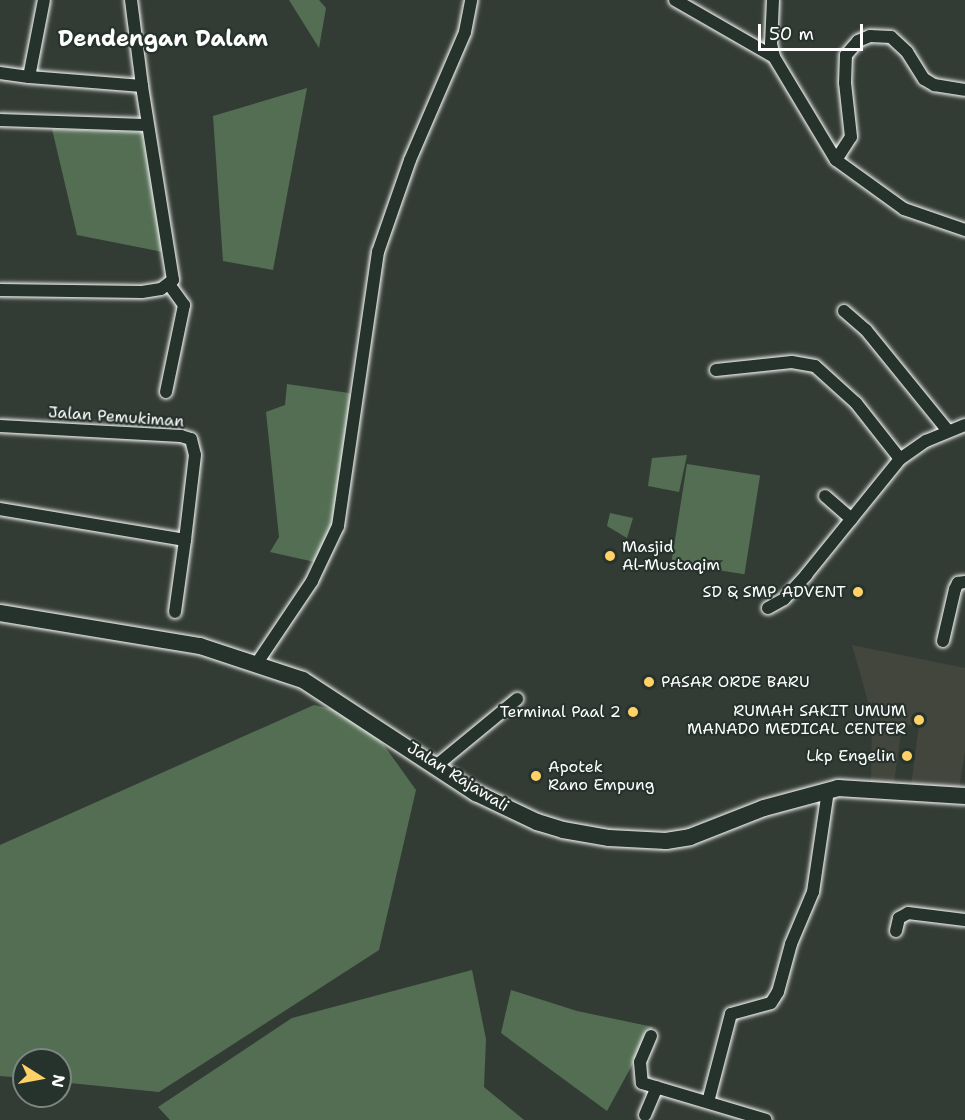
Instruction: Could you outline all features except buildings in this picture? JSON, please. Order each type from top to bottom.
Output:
[{"type":"street","points":[[29,77],[44,0]]},
{"type":"street","points":[[131,0],[145,125],[173,273],[170,286]]},
{"type":"street","points":[[257,663],[312,581],[338,526],[378,252],[410,160],[465,32],[471,0]]},
{"type":"street","points":[[675,0],[774,57]]},
{"type":"street","points":[[773,0],[771,44],[774,57],[836,160],[904,209],[965,230]]},
{"type":"street","points":[[836,160],[851,137],[845,83],[846,55],[858,41],[870,36],[891,38],[907,52],[924,79],[933,85],[965,90]]},
{"type":"street","points":[[0,73],[142,86]]},
{"type":"street","points":[[0,120],[145,125]]},
{"type":"street","points":[[0,290],[142,292],[170,286]]},
{"type":"street","points":[[165,392],[183,305],[180,295],[170,286]]},
{"type":"street","points":[[844,311],[866,330],[948,431]]},
{"type":"street","points":[[716,370],[792,362],[815,366],[856,403],[900,459]]},
{"type":"street","points":[[768,608],[791,591],[900,459],[948,431],[965,424]]},
{"type":"street","name":"Jalan Pemukiman","points":[[0,426],[175,435],[191,440],[195,454],[185,540]]},
{"type":"street","points":[[825,496],[851,519]]},
{"type":"street","points":[[0,509],[185,540],[175,612]]},
{"type":"street","points":[[943,641],[955,589],[958,583],[965,582]]},
{"type":"street","name":"Jalan Rajawali","points":[[0,613],[172,640],[257,663],[334,696],[476,792],[537,822],[609,838],[666,841],[690,837],[828,790],[883,788],[965,796]]},
{"type":"street","points":[[437,765],[518,699]]},
{"type":"street","points":[[708,1102],[731,1014],[771,1003],[778,992],[813,892],[828,790]]},
{"type":"street","points":[[896,931],[899,918],[911,912],[965,920]]},
{"type":"street","points":[[651,1036],[640,1062],[640,1081],[766,1120]]},
{"type":"street","points":[[645,1115],[657,1087]]},
{"type":"shaded area","name":"RUMAH SAKIT UMUM MANADO MEDICAL CENTER","points":[[852,645],[965,668],[965,751],[959,789],[911,786],[919,725],[902,725],[894,783],[871,782],[872,716]]},
{"type":"green space","points":[[289,0],[319,0],[326,8],[319,48]]},
{"type":"green space","points":[[307,88],[273,270],[223,261],[213,116]]},
{"type":"green space","points":[[52,129],[142,132],[163,252],[77,235]]},
{"type":"green space","points":[[287,384],[349,393],[354,399],[336,524],[319,563],[270,552],[279,537],[266,412],[285,405]]},
{"type":"green space","points":[[687,455],[679,492],[648,486],[652,458]]},
{"type":"green space","points":[[687,464],[760,476],[744,574],[671,563]]},
{"type":"green space","points":[[610,513],[633,518],[627,538],[607,526]]},
{"type":"green space","points":[[314,705],[363,716],[416,790],[379,950],[159,1092],[72,1083],[72,1048],[12,1048],[12,1077],[0,1076],[0,845]]},
{"type":"green space","points":[[472,970],[486,1039],[484,1087],[524,1120],[170,1120],[158,1107],[292,1018]]},
{"type":"green space","points":[[511,990],[577,1011],[653,1027],[607,1111],[501,1033]]},
{"type":"place","name":"Masjid Al-Mustaqim","points":[[610,556]]},
{"type":"place","name":"SD & SMP ADVENT","points":[[858,592]]},
{"type":"place","name":"PASAR ORDE BARU","points":[[649,682]]},
{"type":"place","name":"Terminal Paal 2","points":[[633,712]]},
{"type":"place","name":"RUMAH SAKIT UMUM MANADO MEDICAL CENTER","points":[[919,720]]},
{"type":"place","name":"Lkp Engelin","points":[[907,756]]},
{"type":"place","name":"Apotek Rano Empung","points":[[536,776]]},
{"type":"district","name":"Dendengan Dalam","points":[[163,39]]}]
